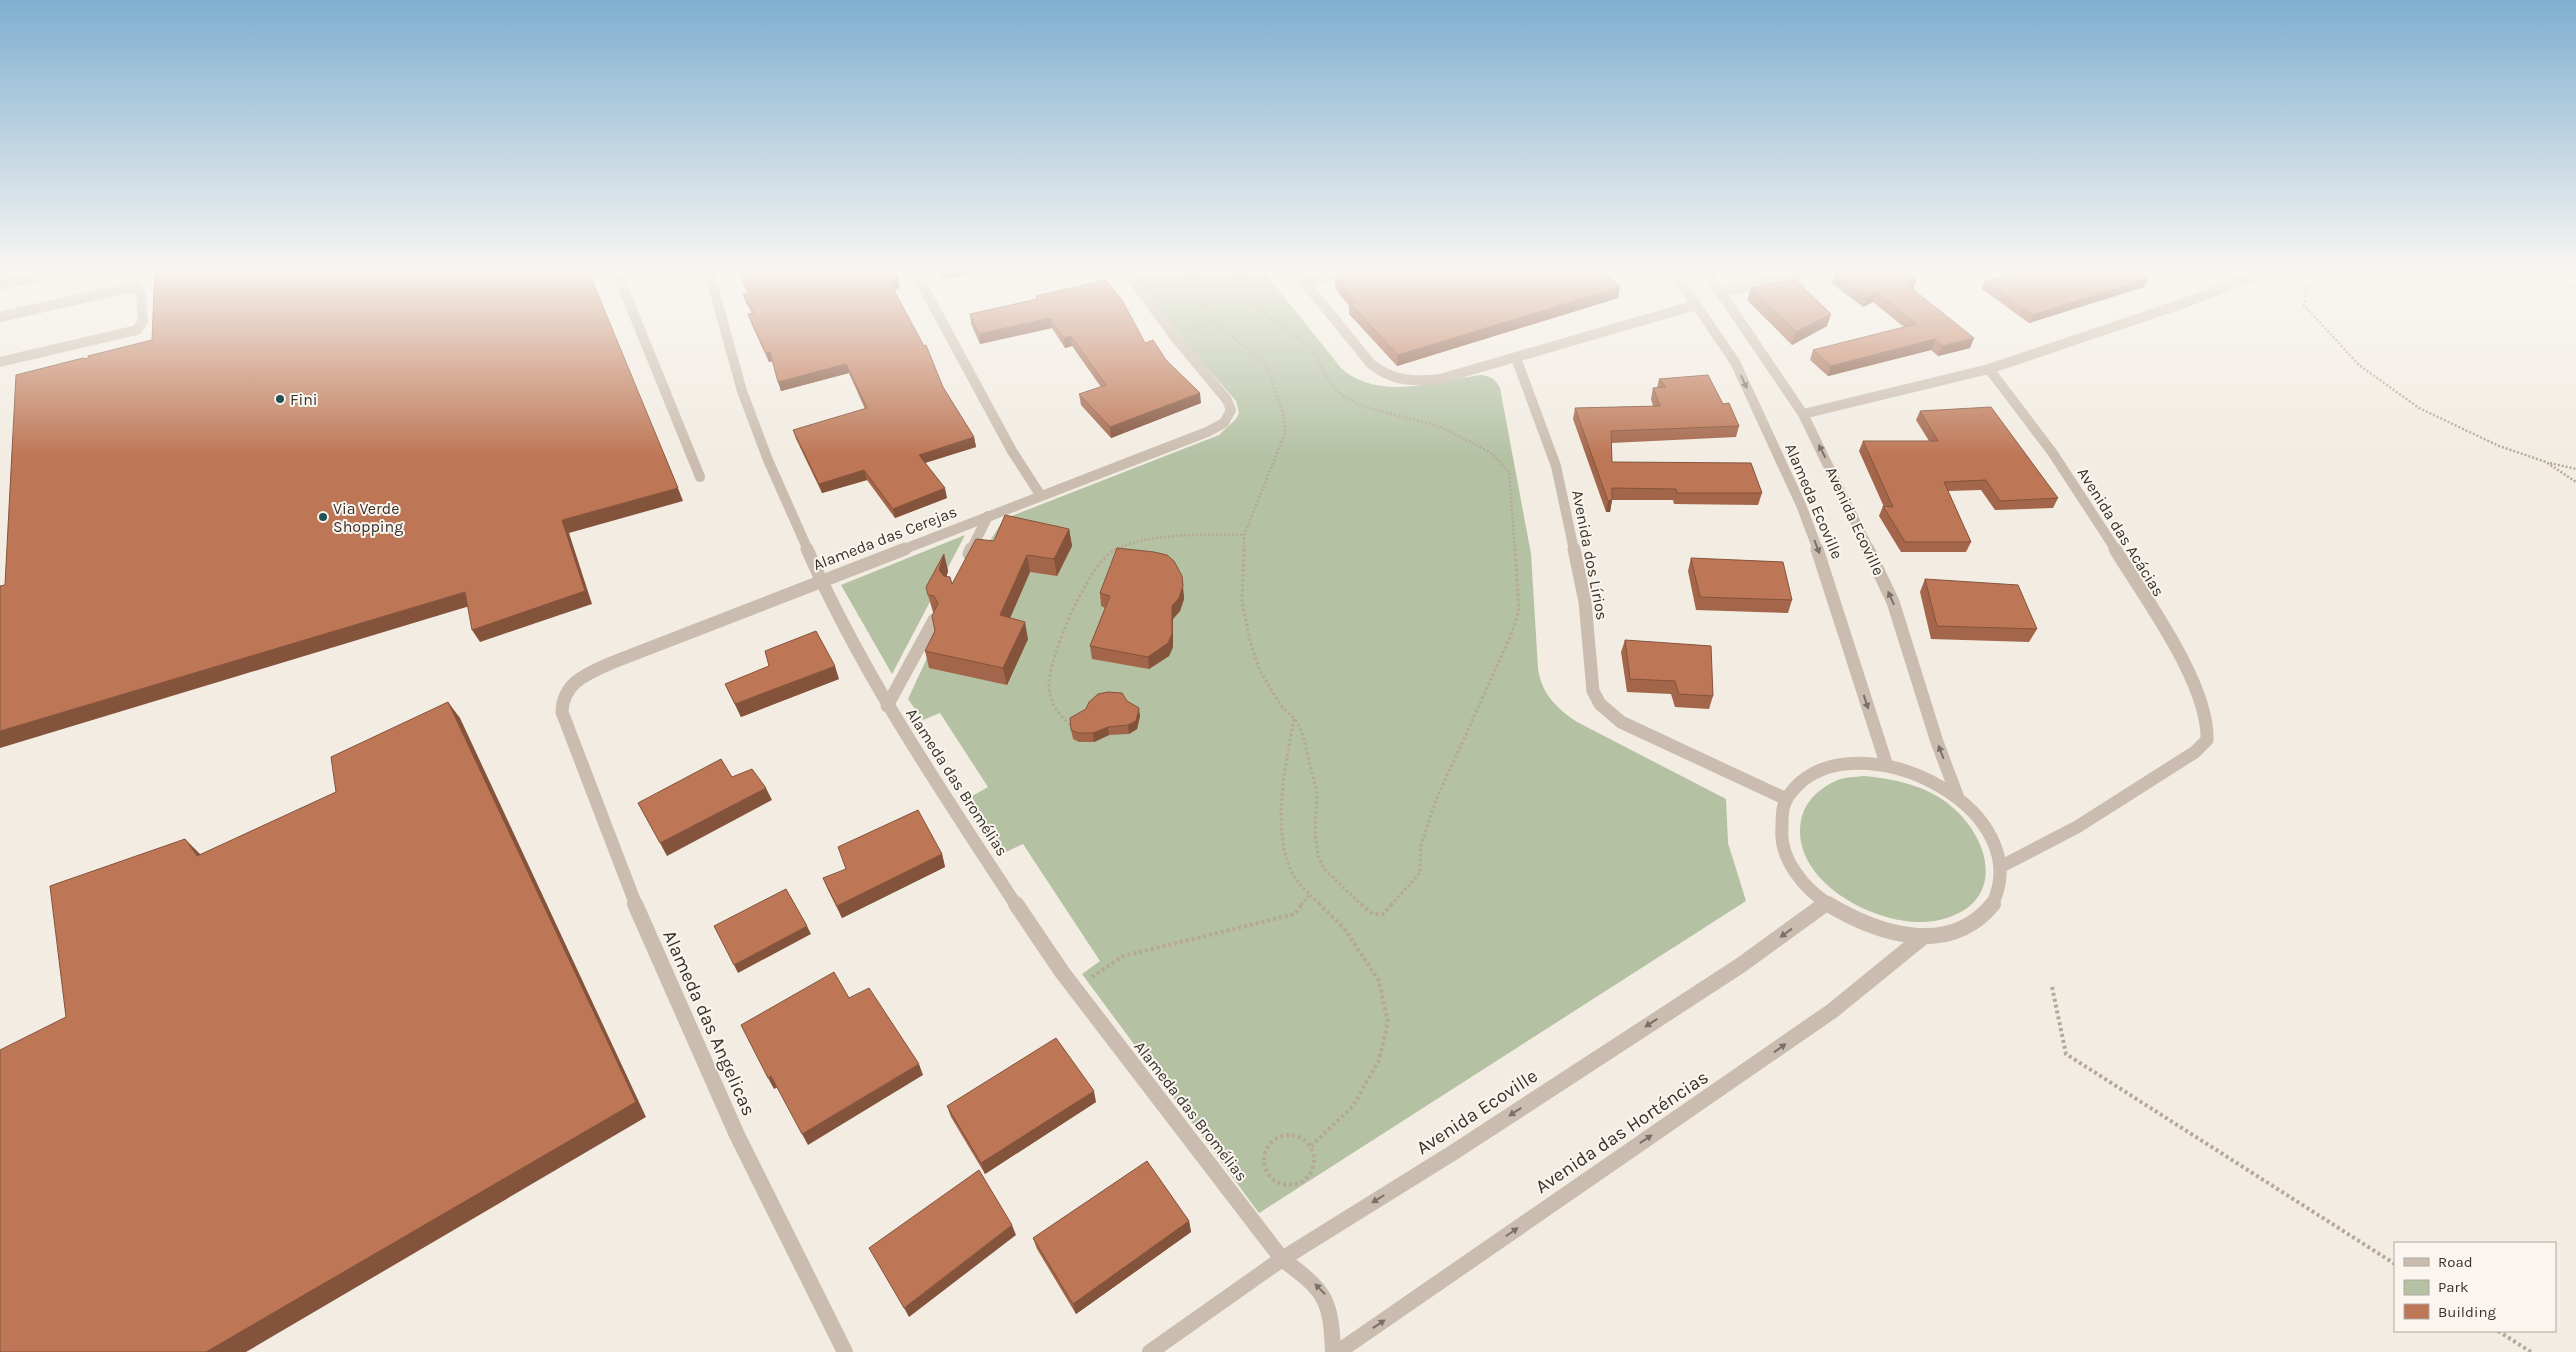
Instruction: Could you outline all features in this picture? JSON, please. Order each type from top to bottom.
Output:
[{"type":"street","points":[[0,362],[132,331]]},
{"type":"street","points":[[640,331],[700,477]]},
{"type":"street","name":"Alameda das Bromélias","points":[[725,331],[742,391],[794,523],[821,581],[887,706],[1018,908],[1075,988],[1282,1258],[1325,1294],[1332,1314],[1333,1352]]},
{"type":"street","points":[[947,331],[1012,450],[1041,496]]},
{"type":"street","name":"Alameda das Cerejas","points":[[561,701],[567,689],[580,678],[610,663],[1207,432],[1224,423],[1230,417],[1231,410],[1227,400],[1170,331]]},
{"type":"street","points":[[1344,331],[1367,360],[1381,372],[1392,377],[1423,382],[1465,373],[1607,331]]},
{"type":"street","name":"Alameda Ecoville","points":[[1714,331],[1735,362],[1801,505],[1827,574],[1887,766]]},
{"type":"street","name":"Avenida Ecoville","points":[[1749,331],[1803,414],[1893,602],[1937,742],[1958,798]]},
{"type":"street","points":[[1803,414],[1988,369],[2101,331]]},
{"type":"street","name":"Avenida dos Lírios","points":[[1516,358],[1556,466],[1585,602],[1594,692],[1600,704],[1621,722],[1786,799]]},
{"type":"street","name":"Avenida das Acácias","points":[[1988,369],[2011,396],[2107,535],[2201,698],[2208,723],[2207,740],[2195,752],[2091,821],[2051,844],[2002,866]]},
{"type":"street","points":[[961,568],[988,516]]},
{"type":"street","points":[[887,706],[934,620]]},
{"type":"street","name":"Alameda das Angelicas","points":[[561,701],[562,712],[605,829],[686,1025],[762,1192],[845,1352]]},
{"type":"street","points":[[1862,763],[1897,768],[1932,781],[1958,798],[1980,818],[1995,842],[2002,866],[1999,894],[1983,917],[1957,932],[1922,937],[1880,930],[1855,922],[1825,904],[1802,881],[1785,852],[1779,824],[1786,799],[1803,779],[1830,767],[1862,763]]},
{"type":"street","name":"Avenida Ecoville","points":[[1150,1352],[1282,1258],[1454,1152],[1732,970],[1825,904]]},
{"type":"street","name":"Avenida das Horténcias","points":[[1338,1352],[1832,1011],[1922,937]]},
{"type":"path","points":[[1225,331],[1266,364],[1284,417],[1285,433],[1244,535],[1242,601],[1250,641],[1260,671],[1282,707],[1294,718],[1302,732],[1318,793],[1316,830],[1318,856],[1324,869],[1373,914],[1383,914],[1420,873],[1421,845],[1436,800],[1511,634],[1519,610],[1510,472],[1490,452],[1441,427],[1372,409],[1356,403],[1335,390],[1310,348],[1288,331]]},
{"type":"path","points":[[2328,331],[2359,365],[2419,408],[2499,446],[2546,462],[2576,469]]},
{"type":"path","points":[[2546,462],[2576,482]]},
{"type":"path","points":[[1082,732],[1064,722],[1054,707],[1049,686],[1052,661],[1092,573],[1102,558],[1114,550],[1138,543],[1189,535],[1244,535]]},
{"type":"path","points":[[1294,718],[1282,792],[1282,835],[1291,871],[1310,894],[1344,928],[1379,980],[1388,1022],[1378,1060],[1353,1106],[1311,1146]]},
{"type":"path","points":[[1075,988],[1123,956],[1296,914],[1310,894]]},
{"type":"path","points":[[2052,987],[2066,1054],[2394,1263]]},
{"type":"path","points":[[1286,1135],[1300,1137],[1311,1146],[1315,1160],[1311,1173],[1300,1183],[1286,1185],[1272,1179],[1264,1167],[1265,1153],[1273,1141],[1286,1135]]},
{"type":"path","points":[[2500,1332],[2531,1352]]},
{"type":"green space","points":[[1177,331],[1311,331],[1341,368],[1356,378],[1372,384],[1390,387],[1409,387],[1481,375],[1494,380],[1500,388],[1531,554],[1538,668],[1542,685],[1556,705],[1577,722],[1726,799],[1728,843],[1746,901],[1259,1213],[1082,974],[1100,961],[1023,844],[1004,853],[967,799],[988,787],[940,713],[923,720],[908,699],[941,628],[980,556],[1004,519],[1219,435],[1236,419],[1239,413],[1236,401]]},
{"type":"green space","points":[[965,535],[892,674],[841,585]]},
{"type":"green space","points":[[1864,776],[1896,781],[1927,791],[1946,802],[1962,817],[1975,834],[1983,852],[1986,870],[1983,887],[1974,902],[1958,914],[1934,921],[1912,922],[1889,918],[1864,909],[1842,896],[1822,880],[1808,861],[1801,840],[1804,810],[1815,794],[1826,786],[1841,779]]},
{"type":"building","name":"Via Verde Shopping","points":[[152,331],[613,331],[678,488],[562,520],[585,591],[472,630],[465,592],[0,731],[0,586],[5,585],[16,375],[83,358],[88,359],[88,356],[152,340]]},
{"type":"building","points":[[756,331],[916,331],[924,346],[926,345],[943,387],[974,437],[919,455],[945,488],[893,509],[864,470],[819,484],[793,430],[867,408],[846,364],[778,382],[770,352],[766,353]]},
{"type":"building","points":[[978,331],[992,331],[979,334]]},
{"type":"building","points":[[1059,331],[1139,331],[1145,343],[1153,340],[1166,360],[1200,393],[1110,427],[1079,394],[1106,385],[1071,336],[1064,338]]},
{"type":"building","points":[[1376,331],[1476,331],[1398,355]]},
{"type":"building","points":[[1888,331],[1965,331],[1974,338],[1942,346],[1935,339],[1831,366],[1813,350]]},
{"type":"building","points":[[1708,375],[1723,404],[1729,403],[1739,426],[1611,431],[1612,462],[1751,463],[1762,493],[1677,493],[1676,489],[1612,488],[1612,500],[1608,501],[1575,408],[1660,406],[1653,388],[1666,387],[1659,379]]},
{"type":"building","points":[[1991,407],[2058,498],[2000,501],[1986,480],[1944,482],[1971,542],[1905,542],[1883,506],[1893,507],[1863,441],[1938,441],[1920,411]]},
{"type":"building","points":[[1005,515],[1069,529],[1054,559],[1027,555],[1000,615],[1025,622],[1003,668],[925,651],[935,631],[932,616],[938,603],[934,596],[928,595],[926,587],[944,554],[939,570],[944,576],[950,577],[952,584],[976,539],[994,541]]},
{"type":"building","points":[[1117,548],[1167,555],[1174,561],[1182,576],[1183,586],[1179,598],[1172,606],[1172,634],[1168,643],[1148,657],[1090,646],[1110,596],[1100,593]]},
{"type":"building","points":[[1691,558],[1783,562],[1792,600],[1700,597]]},
{"type":"building","points":[[1925,579],[2018,585],[2037,629],[1937,626]]},
{"type":"building","points":[[816,631],[835,666],[735,704],[725,684],[769,666],[765,651]]},
{"type":"building","points":[[1625,640],[1711,646],[1713,696],[1679,694],[1675,681],[1630,679]]},
{"type":"building","points":[[1108,692],[1122,693],[1127,701],[1139,708],[1136,721],[1128,725],[1108,727],[1093,733],[1078,733],[1071,730],[1070,718],[1086,709],[1089,702],[1098,694]]},
{"type":"building","points":[[448,702],[636,1102],[206,1352],[0,1352],[0,1050],[66,1017],[50,886],[185,839],[197,856],[336,792],[331,757]]},
{"type":"building","points":[[721,759],[732,777],[752,769],[766,788],[660,843],[638,803]]},
{"type":"building","points":[[918,810],[942,854],[837,906],[823,878],[846,869],[838,847]]},
{"type":"building","points":[[786,889],[807,926],[734,965],[714,926]]},
{"type":"building","points":[[834,972],[849,998],[869,988],[919,1064],[802,1134],[771,1076],[768,1078],[741,1025]]},
{"type":"building","points":[[1056,1038],[1094,1091],[981,1163],[947,1106]]},
{"type":"building","points":[[1147,1161],[1189,1221],[1073,1304],[1033,1238]]},
{"type":"building","points":[[979,1170],[1012,1225],[904,1308],[869,1248]]},
{"type":"place","name":"Fini","points":[[280,399]]},
{"type":"place","name":"Via Verde Shopping","points":[[323,517]]}]
